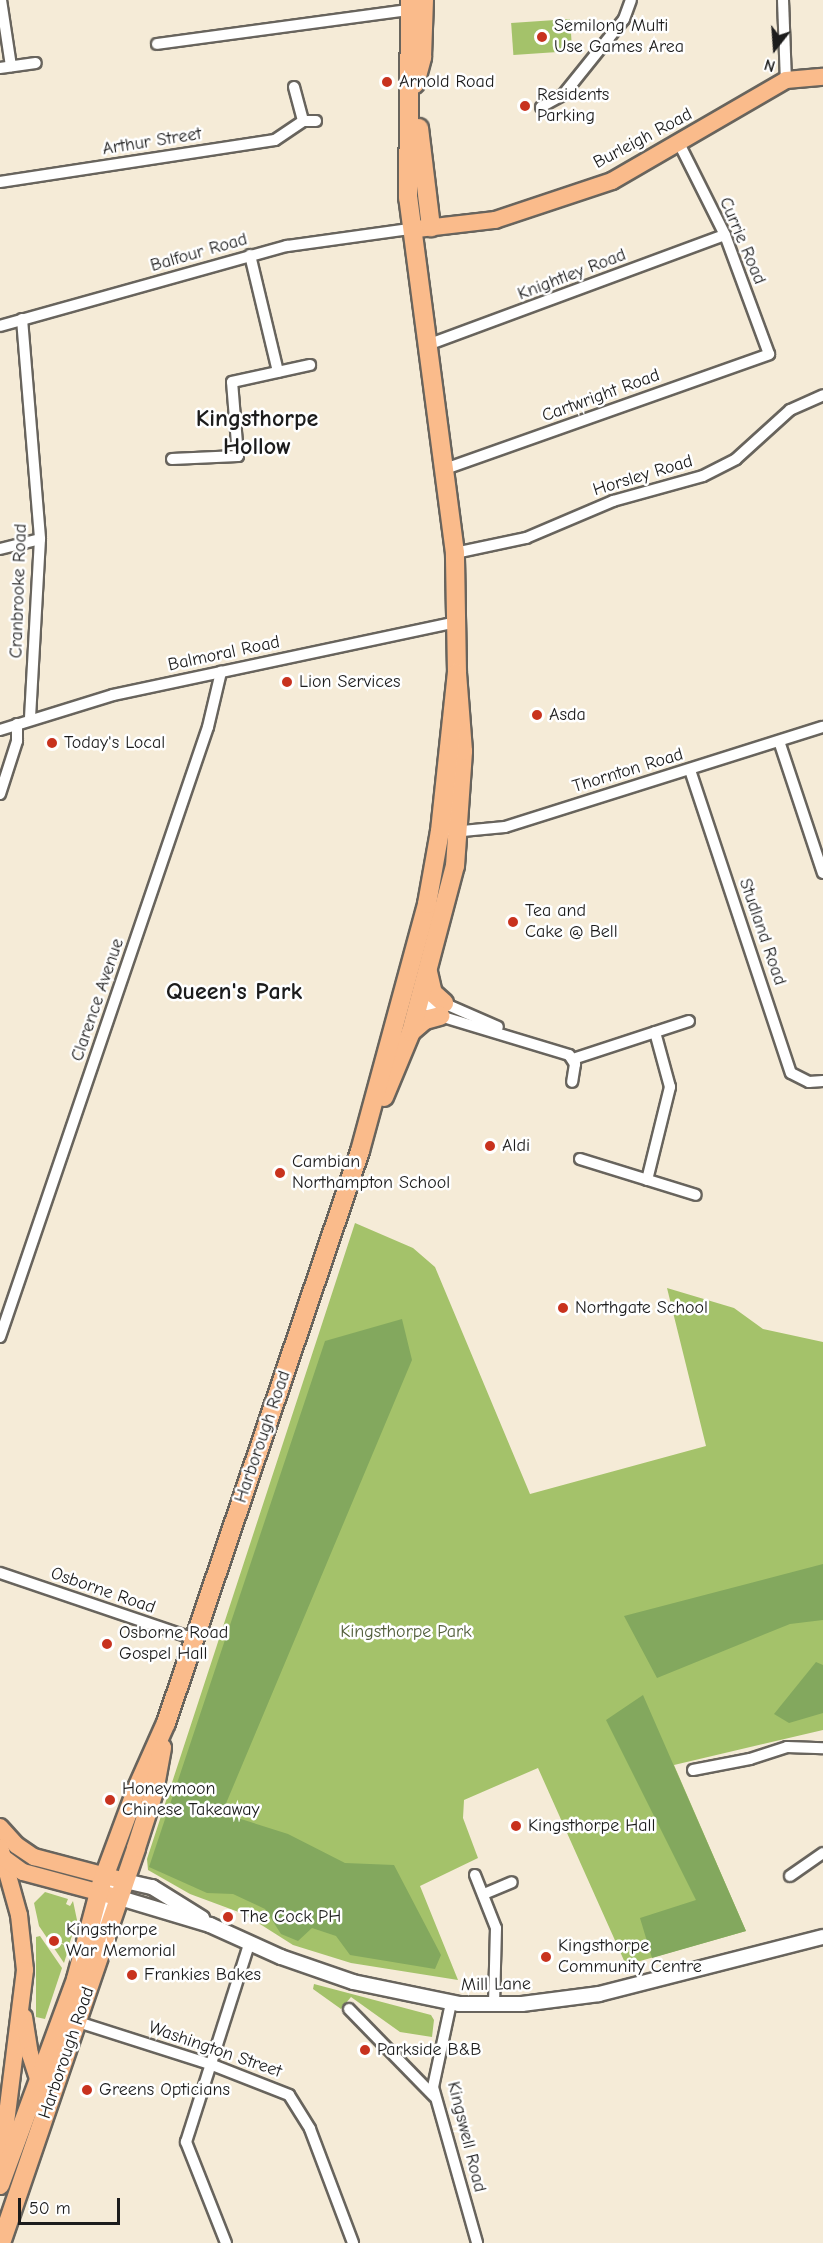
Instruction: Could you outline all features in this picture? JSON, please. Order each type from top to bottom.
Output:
[{"type":"highway","points":[[360,1151],[411,1032],[455,866],[463,751],[457,673],[455,553],[430,344],[410,229],[412,99],[407,52],[415,3]]},
{"type":"highway","points":[[412,99],[420,132],[431,227]]},
{"type":"highway","points":[[360,1151],[417,942],[440,831],[457,673]]},
{"type":"highway","points":[[417,942],[426,924],[445,854],[459,832]]},
{"type":"highway","points":[[411,1032],[442,1010],[434,993],[428,970]]},
{"type":"highway","points":[[409,972],[420,998]]},
{"type":"highway","points":[[392,1032],[405,1022],[411,1000],[420,998]]},
{"type":"highway","name":"Harborough Road","points":[[0,2185],[76,1979],[154,1792],[166,1723],[360,1151]]},
{"type":"highway","name":"Harborough Road","points":[[1,2243],[113,1918],[112,1889]]},
{"type":"main road","name":"Burleigh Road","points":[[410,229],[495,220],[612,181],[786,80],[819,77]]},
{"type":"main road","points":[[0,1827],[16,1845],[34,1857],[112,1889]]},
{"type":"main road","points":[[2,1853],[23,1872],[112,1889]]},
{"type":"main road","points":[[0,2170],[23,2005],[23,1935],[2,1853]]},
{"type":"main road","points":[[23,2005],[30,2054],[39,2083],[44,2118]]},
{"type":"street","points":[[0,0],[5,67],[36,63]]},
{"type":"street","points":[[541,107],[563,95],[624,19],[631,0]]},
{"type":"street","points":[[783,0],[786,80]]},
{"type":"street","points":[[157,44],[415,3]]},
{"type":"street","points":[[294,87],[303,121],[316,121]]},
{"type":"street","name":"Arthur Street","points":[[0,182],[275,140],[303,121]]},
{"type":"street","name":"Currie Road","points":[[679,143],[725,235],[769,354]]},
{"type":"street","name":"Balfour Road","points":[[0,326],[250,255],[312,241],[410,229]]},
{"type":"street","name":"Knightley Road","points":[[430,344],[725,235]]},
{"type":"street","points":[[250,255],[278,372]]},
{"type":"street","name":"Cranbrooke Road","points":[[22,319],[40,539],[30,720]]},
{"type":"street","name":"Cartwright Road","points":[[445,470],[769,354]]},
{"type":"street","points":[[171,459],[238,456],[232,382],[310,365]]},
{"type":"street","name":"Horsley Road","points":[[455,553],[526,538],[613,501],[703,476],[736,459],[790,410],[823,395]]},
{"type":"street","points":[[0,549],[40,539]]},
{"type":"street","name":"Balmoral Road","points":[[0,730],[104,697],[457,622]]},
{"type":"street","name":"Clarence Avenue","points":[[0,1337],[207,727],[221,672]]},
{"type":"street","points":[[0,794],[17,741],[17,724]]},
{"type":"street","name":"Thornton Road","points":[[440,831],[459,832],[505,827],[823,727]]},
{"type":"street","points":[[779,741],[823,873]]},
{"type":"street","name":"Studland Road","points":[[690,770],[791,1072],[809,1082],[823,1081]]},
{"type":"street","points":[[420,998],[442,1010],[573,1059],[689,1021]]},
{"type":"street","points":[[646,1180],[670,1087],[655,1032]]},
{"type":"street","points":[[572,1082],[573,1059]]},
{"type":"street","points":[[580,1159],[696,1195]]},
{"type":"street","name":"Osborne Road","points":[[0,1573],[195,1639]]},
{"type":"street","points":[[693,1770],[750,1759],[787,1747],[823,1748]]},
{"type":"street","points":[[790,1876],[823,1853]]},
{"type":"street","points":[[475,1875],[496,1928],[494,2005]]},
{"type":"street","points":[[484,1894],[512,1882]]},
{"type":"street","name":"Mill Lane","points":[[112,1889],[146,1886],[187,1906],[210,1925],[248,1947],[353,1982],[451,2003],[494,2005],[554,2001],[621,1990],[823,1937]]},
{"type":"street","name":"Mill Lane","points":[[112,1889],[140,1903],[210,1925]]},
{"type":"street","points":[[113,1918],[130,1907],[157,1913],[248,1947],[186,2142],[226,2243]]},
{"type":"street","name":"Kingswell Road","points":[[451,2003],[434,2076],[435,2096],[477,2243]]},
{"type":"street","points":[[349,2009],[435,2096]]},
{"type":"street","name":"Washington Street","points":[[78,2022],[277,2088],[300,2108],[353,2243]]},
{"type":"green space","name":"Semilong Multi Use Games Area","points":[[570,19],[572,51],[513,55],[511,23]]},
{"type":"green space","name":"Kingsthorpe Park","points":[[355,1223],[413,1248],[435,1267],[530,1494],[706,1446],[667,1288],[734,1308],[763,1329],[823,1342],[823,1730],[674,1765],[746,1931],[626,1965],[538,1768],[464,1800],[463,1818],[478,1858],[420,1886],[458,1980],[351,1963],[293,1945],[244,1914],[190,1894],[148,1870],[147,1859]]},
{"type":"green space","points":[[402,1319],[412,1360],[222,1813],[288,1834],[345,1863],[394,1865],[441,1955],[435,1969],[350,1955],[336,1936],[312,1928],[298,1941],[281,1934],[265,1909],[233,1894],[207,1893],[149,1867],[325,1341]]},
{"type":"green space","points":[[823,1564],[823,1620],[790,1624],[657,1678],[624,1616]]},
{"type":"green space","points":[[816,1662],[823,1665],[823,1713],[789,1723],[774,1714]]},
{"type":"green space","points":[[643,1695],[746,1931],[652,1958],[640,1918],[696,1900],[606,1720]]},
{"type":"green space","points":[[45,1892],[68,1899],[66,1904],[70,1906],[73,1901],[77,1920],[69,1945],[57,1942],[69,1947],[64,1963],[39,1926],[34,1903]]},
{"type":"green space","points":[[40,1936],[62,1968],[45,2019],[36,2017],[36,1937]]},
{"type":"green space","points":[[314,1984],[431,2015],[434,2020],[432,2037],[400,2032],[351,1997],[341,2009],[313,1989]]},
{"type":"place","name":"Semilong Multi Use Games Area","points":[[542,37]]},
{"type":"place","name":"Arnold Road","points":[[387,82]]},
{"type":"place","name":"Residents Parking","points":[[525,106]]},
{"type":"place","name":"Lion Services","points":[[287,682]]},
{"type":"place","name":"Asda","points":[[537,715]]},
{"type":"place","name":"Today's Local","points":[[52,743]]},
{"type":"place","name":"Tea and Cake @ Bell","points":[[513,922]]},
{"type":"place","name":"Aldi","points":[[490,1146]]},
{"type":"place","name":"Cambian Northampton School","points":[[280,1173]]},
{"type":"place","name":"Northgate School","points":[[563,1308]]},
{"type":"place","name":"Osborne Road Gospel Hall","points":[[107,1644]]},
{"type":"place","name":"Honeymoon Chinese Takeaway","points":[[110,1800]]},
{"type":"place","name":"Kingsthorpe Hall","points":[[516,1826]]},
{"type":"place","name":"The Cock PH","points":[[228,1917]]},
{"type":"place","name":"Kingsthorpe War Memorial","points":[[54,1941]]},
{"type":"place","name":"Kingsthorpe Community Centre","points":[[546,1957]]},
{"type":"place","name":"Frankies Bakes","points":[[132,1975]]},
{"type":"place","name":"Parkside B&B","points":[[365,2050]]},
{"type":"place","name":"Greens Opticians","points":[[87,2090]]},
{"type":"district","name":"Kingsthorpe Hollow","points":[[257,433]]},
{"type":"district","name":"Queen's Park","points":[[234,992]]}]
